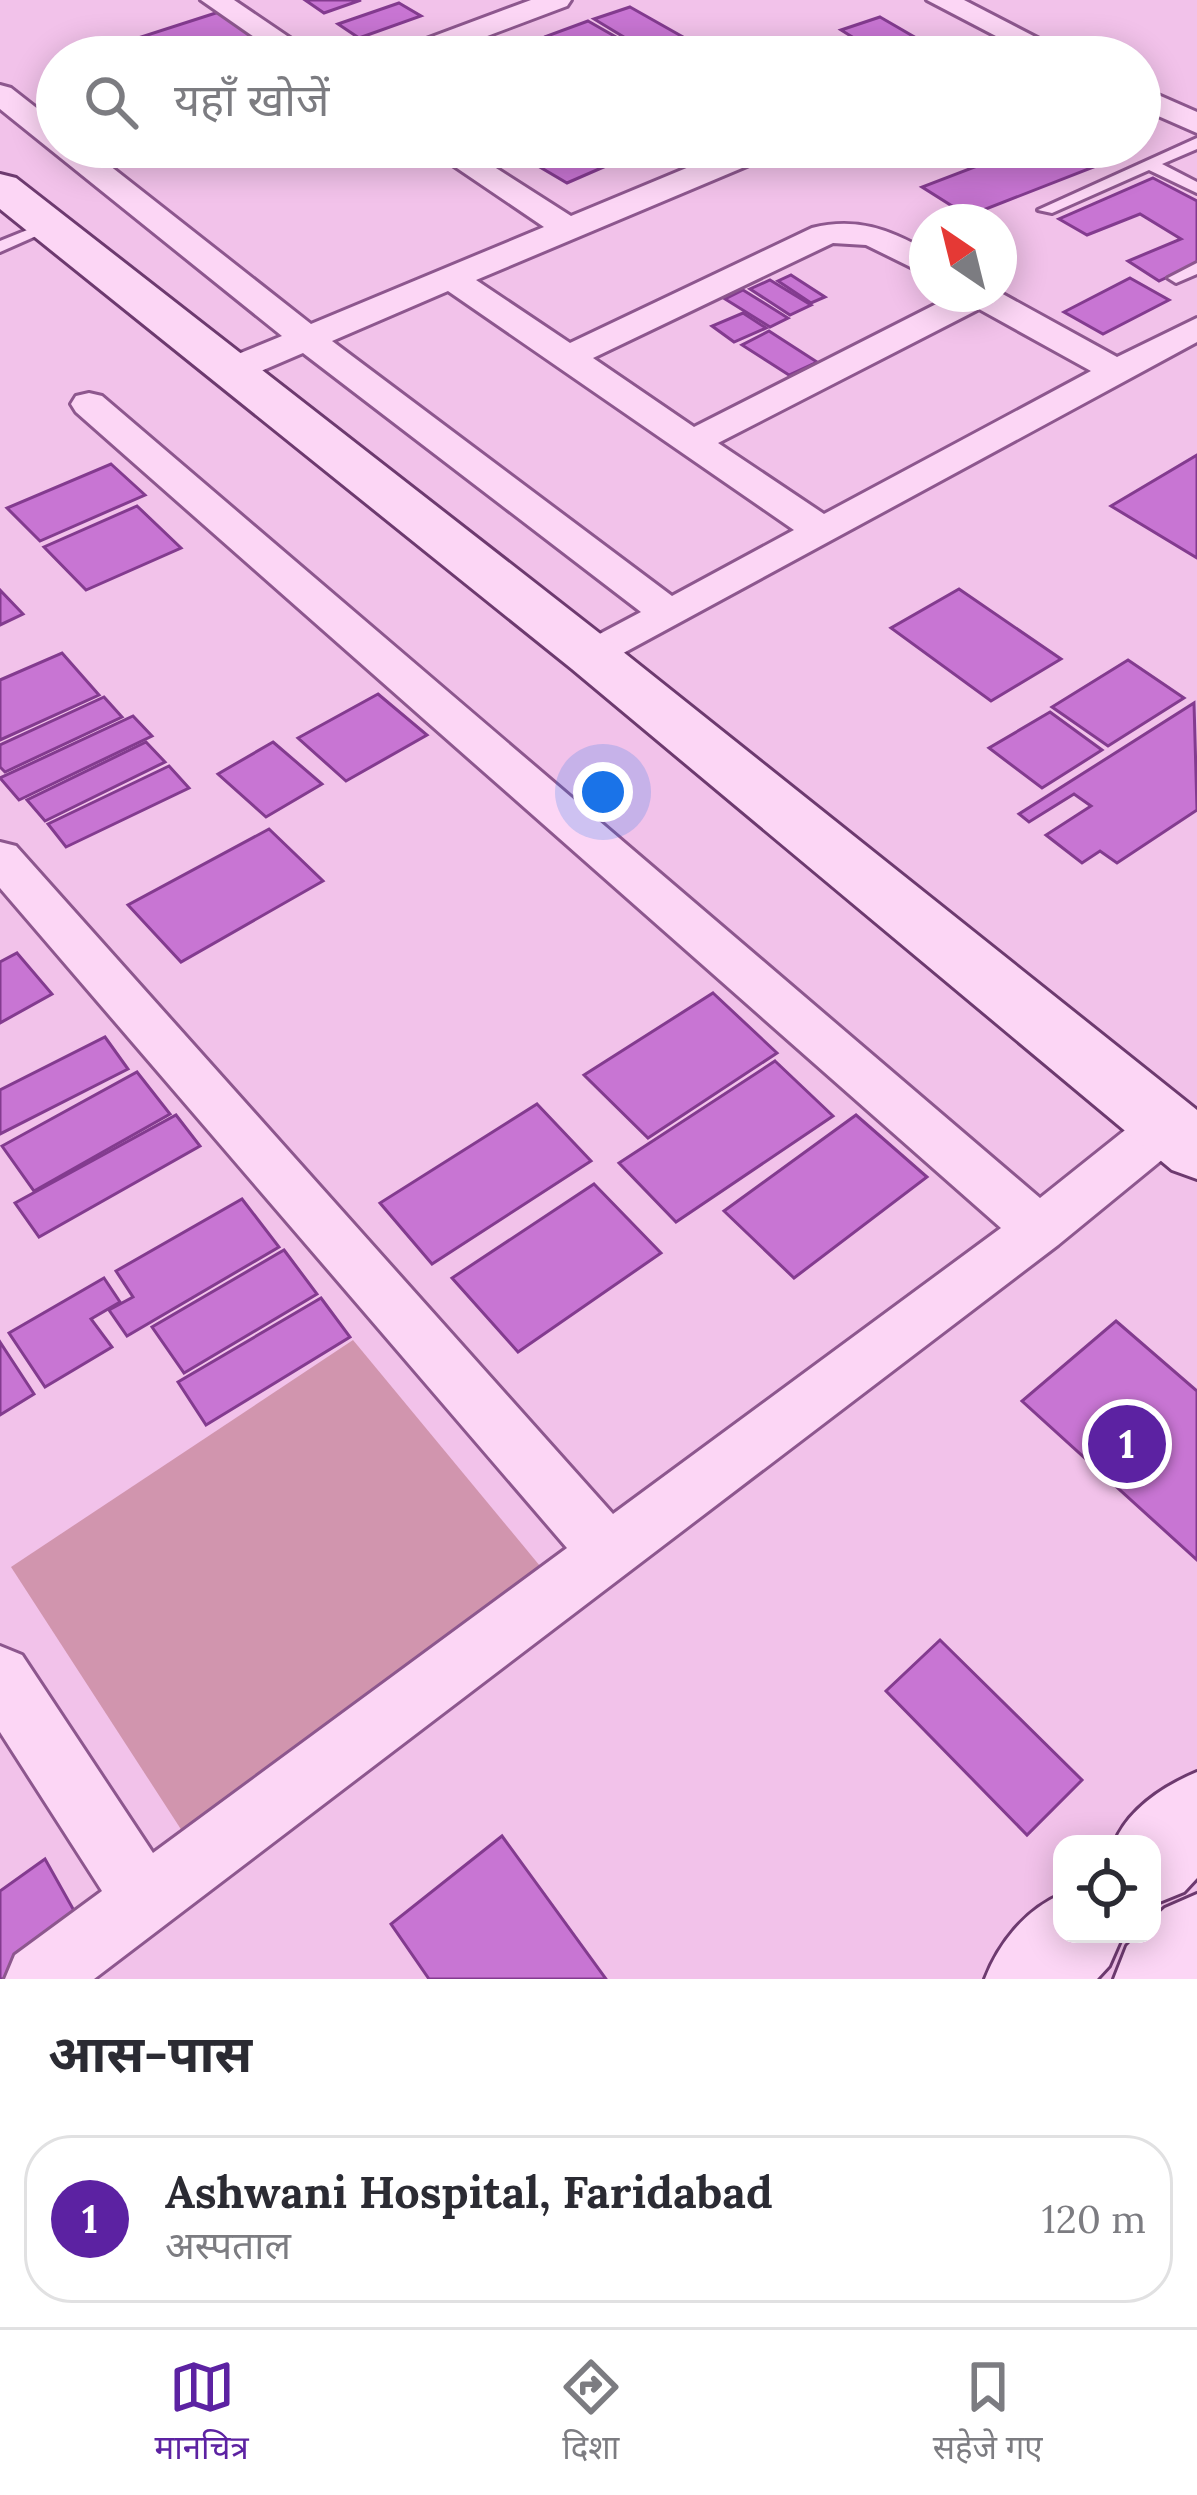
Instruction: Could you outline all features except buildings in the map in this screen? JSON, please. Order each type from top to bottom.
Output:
[{"type":"street","points":[[215,0],[271,36]]},
{"type":"street","points":[[460,36],[557,0]]},
{"type":"street","points":[[941,0],[1015,36]]},
{"type":"street","points":[[0,94],[36,122]]},
{"type":"street","points":[[1161,106],[1197,124]]},
{"type":"street","points":[[93,168],[305,337],[670,614]]},
{"type":"street","points":[[475,168],[568,228]]},
{"type":"street","points":[[234,369],[713,168]]},
{"type":"street","points":[[0,188],[592,656],[1182,1138],[1039,1229],[39,1979]]},
{"type":"street","points":[[568,357],[824,235],[855,229],[868,232],[909,255]]},
{"type":"street","points":[[450,277],[822,531]]},
{"type":"street","points":[[692,442],[944,312]]},
{"type":"street","points":[[1011,312],[1117,371]]},
{"type":"street","points":[[592,656],[1195,331]]},
{"type":"street","points":[[89,404],[1039,1229]]},
{"type":"street","points":[[0,858],[606,1550]]},
{"type":"street","points":[[0,1676],[144,1898]]},
{"type":"street","points":[[1161,1851],[1197,1816]]},
{"type":"street","points":[[1160,1979],[1197,1940]]},
{"type":"street","points":[[1031,1979],[1068,1943]]},
{"type":"lane","points":[[1161,159],[1197,143]]},
{"type":"lane","points":[[1046,210],[1140,168]]},
{"type":"lane","points":[[1157,168],[1197,188]]},
{"type":"lane","points":[[0,247],[53,226]]},
{"type":"lane","points":[[1176,278],[1197,268]]},
{"type":"shaded area","points":[[353,1340],[540,1566],[184,1834],[11,1567]]},
{"type":"place","name":"Ashwani Hospital, Faridabad","points":[[1127,1444]]}]
